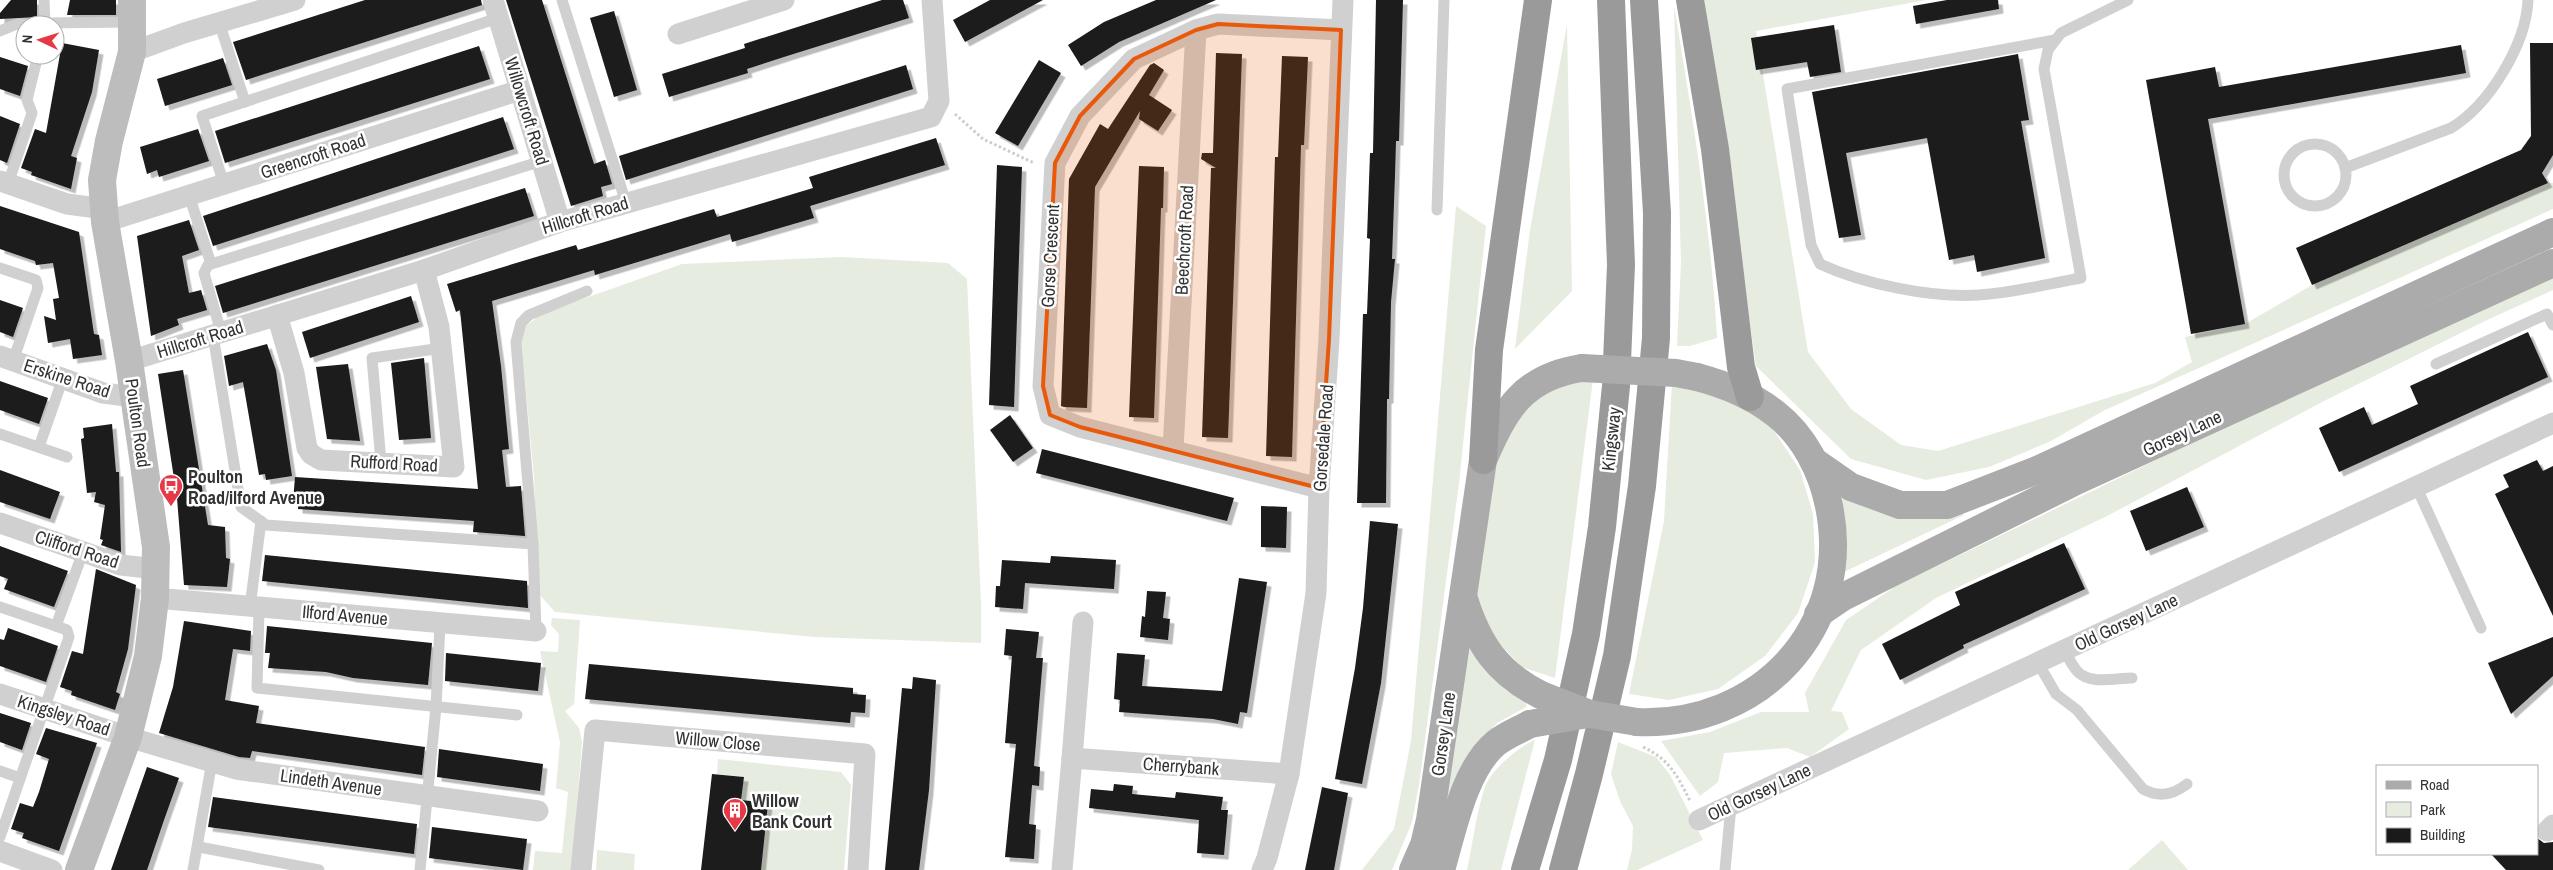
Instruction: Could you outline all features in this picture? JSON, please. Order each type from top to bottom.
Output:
[{"type":"highway","points":[[1483,460],[1489,350],[1538,0]]},
{"type":"highway","name":"Kingsway","points":[[1525,870],[1558,760],[1586,634],[1603,518],[1616,386],[1621,265],[1611,0]]},
{"type":"highway","name":"Kingsway","points":[[1562,870],[1589,774],[1617,656],[1642,486],[1656,338],[1657,213],[1644,0]]},
{"type":"highway","points":[[1690,0],[1715,149],[1741,367],[1750,397]]},
{"type":"main road","name":"Poulton Road","points":[[79,870],[128,737],[148,656],[155,598],[156,547],[129,361],[105,215],[102,180],[132,52],[133,11]]},
{"type":"main road","name":"Gorsey Lane","points":[[1413,870],[1424,845],[1430,820],[1483,460],[1498,425],[1514,402],[1535,384],[1557,372],[1582,368],[1676,373],[1697,377],[1724,385],[1750,397],[1776,414],[1800,440],[1815,462],[1851,487],[1900,505],[1947,505],[2037,470],[2553,232]]},
{"type":"main road","name":"Gorsey Lane","points":[[1818,614],[1843,597],[2078,480],[2553,263]]},
{"type":"main road","points":[[1463,596],[1472,624],[1490,656],[1504,672],[1521,685],[1541,695],[1639,734],[1679,721],[1708,715],[1739,702],[1764,686],[1788,664],[1806,638],[1818,614],[1829,585],[1834,556],[1834,527],[1827,496],[1815,462]]},
{"type":"main road","name":"Gorsey Lane","points":[[1441,870],[1461,800],[1479,764],[1495,743],[1530,724],[1590,714]]},
{"type":"street","points":[[132,52],[219,22],[295,0]]},
{"type":"street","points":[[678,34],[784,0]]},
{"type":"street","points":[[932,0],[939,101]]},
{"type":"street","name":"Gorsedale Road","points":[[1262,870],[1268,858],[1289,774],[1316,593],[1319,488],[1330,339],[1342,0]]},
{"type":"street","name":"Willowcroft Road","points":[[495,9],[560,222]]},
{"type":"street","name":"Gorse Crescent","points":[[1319,488],[1173,449],[1080,427],[1050,415],[1043,386],[1055,163],[1080,116],[1134,59],[1196,30],[1218,24],[1341,30]]},
{"type":"street","name":"Beechcroft Road","points":[[1173,449],[1196,30]]},
{"type":"street","name":"Greencroft Road","points":[[105,215],[189,195],[520,90]]},
{"type":"street","name":"Hillcroft Road","points":[[129,361],[424,270],[560,222],[931,117],[939,101]]},
{"type":"street","points":[[4,182],[66,204],[105,215]]},
{"type":"street","name":"Rufford Road","points":[[277,315],[294,373],[305,441],[311,454],[321,460],[454,467],[439,327],[424,270]]},
{"type":"street","name":"Erskine Road","points":[[7,358],[103,393],[134,397]]},
{"type":"street","name":"Old Gorsey Lane","points":[[1699,820],[2553,423]]},
{"type":"street","name":"Clifford Road","points":[[0,523],[120,564],[156,569]]},
{"type":"street","name":"Ilford Avenue","points":[[155,598],[536,631]]},
{"type":"street","points":[[1062,870],[1083,622]]},
{"type":"street","name":"Kingsley Road","points":[[0,694],[128,737]]},
{"type":"street","name":"Willow Close","points":[[581,870],[595,730],[865,754],[858,870]]},
{"type":"street","name":"Lindeth Avenue","points":[[128,737],[236,768],[538,811]]},
{"type":"street","name":"Cherrybank","points":[[1072,758],[1289,774]]},
{"type":"street","points":[[0,851],[52,870]]},
{"type":"lane","points":[[44,0],[45,15]]},
{"type":"lane","points":[[562,0],[626,203]]},
{"type":"lane","points":[[1437,210],[1444,0]]},
{"type":"lane","points":[[2055,40],[1787,89],[1811,245],[1820,264],[1837,272],[1892,286],[1945,294],[1980,295],[2081,278],[2044,69],[2048,50],[2061,33],[2128,0]]},
{"type":"lane","points":[[2345,168],[2451,128],[2466,119],[2478,106],[2515,51],[2525,25],[2528,0]]},
{"type":"lane","points":[[224,184],[202,116],[245,102],[495,9]]},
{"type":"lane","points":[[65,21],[133,11]]},
{"type":"lane","points":[[219,22],[245,102]]},
{"type":"lane","points":[[0,31],[15,25]]},
{"type":"lane","points":[[4,182],[32,113],[27,100],[36,65]]},
{"type":"lane","points":[[2313,144],[2332,149],[2339,156],[2345,168],[2345,185],[2340,194],[2332,202],[2322,206],[2311,206],[2296,200],[2286,188],[2284,177],[2289,158],[2295,151],[2313,144]]},
{"type":"lane","points":[[533,544],[266,525],[241,507],[217,334],[204,273],[208,265],[211,264],[542,161]]},
{"type":"lane","points":[[189,195],[211,264]]},
{"type":"lane","points":[[0,268],[36,280],[38,288],[7,358]]},
{"type":"lane","points":[[536,631],[533,544],[516,342],[521,323],[529,315],[587,291]]},
{"type":"lane","points":[[2436,364],[2548,314],[2553,326]]},
{"type":"lane","points":[[381,462],[372,358],[442,348]]},
{"type":"lane","points":[[39,447],[63,378]]},
{"type":"lane","points":[[0,434],[66,457]]},
{"type":"lane","points":[[2416,486],[2481,628]]},
{"type":"lane","points":[[261,521],[255,607],[257,688],[518,715]]},
{"type":"lane","points":[[56,626],[83,552]]},
{"type":"lane","points":[[0,606],[67,630],[69,637],[0,837]]},
{"type":"lane","points":[[420,870],[436,707],[440,624]]},
{"type":"lane","points":[[2064,650],[2077,672],[2083,676],[2091,679],[2132,678]]},
{"type":"lane","points":[[2038,663],[2056,694],[2077,710],[2143,789],[2150,792],[2169,794],[2187,784]]},
{"type":"lane","points":[[193,870],[199,847],[212,762]]},
{"type":"lane","points":[[0,772],[20,778]]},
{"type":"lane","points":[[1725,870],[1731,806]]},
{"type":"lane","points":[[199,847],[319,870]]},
{"type":"path","points":[[939,101],[983,138],[1054,172]]},
{"type":"path","points":[[1639,734],[1674,769],[1699,820]]},
{"type":"highlighted area","points":[[1218,24],[1341,30],[1329,339],[1319,488],[1080,427],[1050,415],[1043,386],[1055,163],[1080,116],[1134,59],[1196,30]]},
{"type":"green space","points":[[1704,0],[1926,0],[1756,31],[1808,352],[1851,409],[1901,445],[1938,451],[2155,383],[2192,362],[2185,337],[2245,324],[2312,285],[2548,183],[2553,183],[2553,209],[2103,411],[2051,441],[1989,467],[1926,480],[1851,459],[1756,366]]},
{"type":"green space","points":[[1674,5],[1706,212],[1717,338],[1690,346],[1677,346],[1681,263]]},
{"type":"green space","points":[[1567,24],[1572,291],[1515,349],[1530,230]]},
{"type":"green space","points":[[1456,206],[1486,226],[1459,483],[1419,785],[1412,822],[1392,870],[1362,870],[1394,829],[1411,741]]},
{"type":"green space","points":[[841,257],[948,263],[967,279],[981,643],[815,637],[555,612],[538,593],[534,477],[521,339],[526,326],[543,313],[682,264]]},
{"type":"green space","points":[[2553,274],[2553,290],[2487,320],[2324,401],[2107,516],[1936,598],[1861,650],[1831,711],[1842,712],[1849,729],[1810,757],[1787,748],[1724,753],[1718,782],[1700,796],[1661,741],[1710,732],[1761,712],[1809,712],[1805,693],[1846,620],[1896,586],[2307,387]]},
{"type":"green space","points":[[1593,379],[1555,678],[1522,667],[1492,636],[1476,591],[1495,452],[1537,392]]},
{"type":"green space","points":[[1672,383],[1721,395],[1770,425],[1800,470],[1813,514],[1815,562],[1798,613],[1765,656],[1718,689],[1669,700],[1629,694],[1664,521]]},
{"type":"green space","points":[[1838,488],[1960,511],[1964,515],[1846,571],[1842,570],[1845,528]]},
{"type":"green space","points":[[552,618],[580,620],[574,704],[565,711],[579,728],[582,742],[572,870],[533,870],[535,851],[562,853],[568,792],[556,788],[560,742],[540,651],[558,652],[559,634],[551,625]]},
{"type":"green space","points":[[1466,641],[1486,669],[1507,691],[1527,698],[1526,707],[1497,723],[1471,750],[1444,815]]},
{"type":"green space","points":[[1535,740],[1501,870],[1467,870],[1479,807],[1488,780],[1506,759],[1521,747]]},
{"type":"green space","points":[[1618,742],[1656,757],[1670,775],[1703,840],[1637,870],[1627,870],[1632,850],[1633,826],[1620,801],[1611,774]]},
{"type":"green space","points":[[718,759],[841,772],[851,785],[844,870],[761,870],[741,800],[744,777],[717,774]]},
{"type":"green space","points":[[2162,840],[2188,870],[2128,870]]},
{"type":"green space","points":[[597,850],[635,854],[634,870],[596,870]]},
{"type":"building","points":[[11,0],[37,0],[37,15],[15,15],[15,18],[0,19],[0,13]]},
{"type":"building","points":[[70,0],[116,0],[116,15],[67,15]]},
{"type":"building","points":[[365,0],[481,0],[482,5],[246,80],[233,42]]},
{"type":"building","points":[[506,0],[542,0],[594,164],[605,160],[612,184],[601,187],[603,196],[571,206]]},
{"type":"building","points":[[882,0],[903,0],[909,18],[747,69],[748,73],[669,97],[662,74],[745,48],[744,44]]},
{"type":"building","points":[[990,0],[1043,0],[965,42],[953,20]]},
{"type":"building","points":[[1156,0],[1216,0],[1119,42],[1081,66],[1068,45],[1104,22]]},
{"type":"building","points":[[1376,0],[1403,0],[1399,141],[1396,141],[1392,259],[1395,259],[1391,302],[1389,399],[1387,399],[1386,503],[1357,503],[1363,314],[1367,314],[1370,239],[1367,238],[1370,153],[1373,153]]},
{"type":"building","points":[[1947,0],[1998,0],[1999,9],[1916,24],[1913,6]]},
{"type":"building","points":[[614,11],[637,90],[614,97],[590,18]]},
{"type":"building","points":[[1834,25],[1841,72],[1810,77],[1807,62],[1756,70],[1751,38]]},
{"type":"building","points":[[2530,43],[2553,43],[2553,155],[2542,173],[2548,183],[2312,285],[2296,248],[2521,150],[2531,136]]},
{"type":"building","points":[[65,44],[99,50],[92,92],[71,156],[77,158],[71,189],[31,175],[32,172],[21,168],[35,129],[46,133],[58,65],[65,65]]},
{"type":"building","points":[[2461,45],[2466,73],[2208,119],[2245,324],[2191,334],[2146,80],[2215,67],[2219,87]]},
{"type":"building","points":[[479,46],[490,79],[225,163],[215,131]]},
{"type":"building","points":[[1216,53],[1242,54],[1228,438],[1202,437],[1211,168],[1216,168],[1201,159],[1202,153],[1213,153]]},
{"type":"building","points":[[2018,54],[2029,120],[2021,121],[2045,258],[1977,272],[1974,255],[1949,260],[1927,138],[1846,153],[1861,235],[1839,238],[1812,92]]},
{"type":"building","points":[[1282,56],[1308,57],[1304,145],[1301,145],[1292,457],[1266,456],[1275,157],[1278,157]]},
{"type":"building","points":[[0,57],[15,62],[15,65],[28,66],[20,96],[0,89]]},
{"type":"building","points":[[223,58],[232,85],[165,106],[157,79]]},
{"type":"building","points":[[1039,60],[1061,73],[1018,146],[995,133]]},
{"type":"building","points":[[1154,63],[1164,70],[1149,95],[1172,110],[1158,131],[1139,119],[1140,111],[1095,187],[1087,408],[1064,407],[1061,406],[1069,179],[1100,124],[1108,129],[1150,65]]},
{"type":"building","points":[[906,65],[913,89],[626,180],[619,156]]},
{"type":"building","points":[[0,116],[20,124],[7,163],[0,160]]},
{"type":"building","points":[[503,117],[514,149],[213,246],[203,216]]},
{"type":"building","points":[[198,129],[209,161],[159,177],[157,170],[147,174],[140,147]]},
{"type":"building","points":[[936,138],[945,165],[810,206],[814,218],[732,242],[730,234],[595,275],[594,270],[492,301],[501,366],[509,449],[502,450],[506,487],[521,486],[525,536],[473,532],[474,521],[298,509],[298,502],[293,502],[295,477],[478,489],[460,310],[456,312],[447,284],[576,245],[578,250],[714,209],[717,217],[813,188],[809,177]]},
{"type":"building","points":[[997,165],[1022,167],[1014,407],[989,405]]},
{"type":"building","points":[[1139,166],[1164,167],[1154,418],[1129,417]]},
{"type":"building","points":[[525,188],[534,216],[223,313],[215,286]]},
{"type":"building","points":[[0,206],[79,232],[94,334],[99,335],[102,355],[73,359],[70,339],[48,343],[44,316],[56,320],[53,299],[59,298],[53,263],[36,265],[35,261],[0,249]]},
{"type":"building","points":[[189,220],[199,250],[182,256],[189,293],[201,290],[207,310],[177,319],[179,325],[151,336],[137,236]]},
{"type":"building","points":[[411,296],[419,322],[310,358],[302,332]]},
{"type":"building","points":[[0,300],[23,308],[13,337],[0,332]]},
{"type":"building","points":[[2528,332],[2548,377],[2339,472],[2319,428],[2364,407],[2372,425],[2418,404],[2410,386]]},
{"type":"building","points":[[267,344],[276,370],[292,476],[266,480],[265,474],[259,475],[243,382],[229,386],[224,356]]},
{"type":"building","points":[[424,358],[431,438],[399,440],[391,363]]},
{"type":"building","points":[[348,364],[360,441],[327,439],[316,367]]},
{"type":"building","points":[[183,370],[208,525],[225,527],[226,558],[230,559],[227,587],[184,585],[177,498],[158,374]]},
{"type":"building","points":[[0,381],[48,398],[39,424],[0,410]]},
{"type":"building","points":[[1010,415],[1033,448],[1013,462],[990,430]]},
{"type":"building","points":[[112,424],[116,472],[119,472],[121,552],[101,545],[103,540],[100,539],[105,505],[94,502],[96,492],[87,493],[81,439],[84,438],[83,428]]},
{"type":"building","points":[[1042,449],[1234,498],[1227,521],[1036,473]]},
{"type":"building","points":[[2537,460],[2543,471],[2553,466],[2553,616],[2495,494],[2509,487],[2503,475]]},
{"type":"building","points":[[0,470],[60,492],[50,519],[0,502]]},
{"type":"building","points":[[2187,487],[2204,527],[2146,551],[2130,511]]},
{"type":"building","points":[[1261,506],[1287,507],[1286,548],[1261,547]]},
{"type":"building","points":[[1370,521],[1398,524],[1381,683],[1362,784],[1335,779],[1355,668],[1363,608]]},
{"type":"building","points":[[2064,543],[2085,589],[1963,645],[1964,648],[1900,680],[1882,644],[1960,605],[1955,592]]},
{"type":"building","points":[[0,546],[68,571],[54,607],[4,589],[8,579],[0,576]]},
{"type":"building","points":[[265,555],[527,581],[528,608],[262,581]]},
{"type":"building","points":[[1051,556],[1116,560],[1114,589],[1025,583],[1023,609],[995,607],[996,586],[1000,586],[1002,560],[1050,563]]},
{"type":"building","points":[[96,569],[136,585],[128,649],[116,692],[120,694],[115,710],[71,695],[72,691],[60,687],[72,651],[83,654]]},
{"type":"building","points":[[1239,578],[1267,582],[1247,713],[1240,712],[1238,724],[1213,719],[1119,712],[1120,700],[1114,699],[1117,653],[1145,655],[1142,686],[1222,691]]},
{"type":"building","points":[[1147,591],[1166,592],[1163,618],[1170,619],[1168,640],[1140,637],[1142,616],[1145,617]]},
{"type":"building","points":[[184,621],[251,631],[250,651],[233,649],[225,700],[259,706],[256,723],[425,747],[422,775],[252,751],[250,758],[239,757],[159,733],[173,687]]},
{"type":"building","points":[[267,626],[432,643],[428,685],[353,678],[326,672],[268,668],[270,653],[265,653]]},
{"type":"building","points":[[8,628],[58,646],[46,682],[0,666],[0,639],[4,640]]},
{"type":"building","points":[[1006,629],[1039,632],[1036,658],[1043,658],[1034,766],[1040,767],[1039,786],[1032,785],[1029,824],[1036,825],[1034,859],[1005,857],[1016,744],[1005,743],[1012,656],[1004,655]]},
{"type":"building","points":[[2553,637],[2553,676],[2511,714],[2488,663]]},
{"type":"building","points":[[446,653],[541,663],[538,691],[445,681]]},
{"type":"building","points":[[589,664],[853,688],[853,694],[866,695],[865,713],[851,712],[850,723],[585,699]]},
{"type":"building","points":[[913,677],[936,680],[929,790],[919,870],[885,870],[902,688],[912,689]]},
{"type":"building","points":[[0,713],[31,723],[22,750],[0,742]]},
{"type":"building","points":[[46,728],[97,743],[59,851],[22,838],[24,833],[11,829],[20,803],[33,807],[39,792],[49,759],[36,754]]},
{"type":"building","points":[[439,749],[543,764],[540,791],[437,777]]},
{"type":"building","points":[[147,767],[179,778],[147,870],[111,870]]},
{"type":"building","name":"Willow Bank Court","points":[[712,774],[744,777],[741,800],[768,803],[761,870],[701,870]]},
{"type":"building","points":[[1114,784],[1133,786],[1132,794],[1175,798],[1176,792],[1223,797],[1221,810],[1228,810],[1224,855],[1197,853],[1199,820],[1089,808],[1091,789],[1113,791]]},
{"type":"building","points":[[1322,787],[1348,793],[1334,870],[1305,870]]},
{"type":"building","points":[[213,797],[417,824],[414,854],[208,827]]},
{"type":"building","points":[[432,827],[527,839],[523,870],[429,858]]},
{"type":"building","points":[[2538,839],[2544,843],[2553,842],[2553,870],[2506,870],[2492,855],[2538,855]]},
{"type":"place","name":"Poulton Road/ilford Avenue","points":[[171,507]]},
{"type":"place","name":"Willow Bank Court","points":[[735,831]]}]
